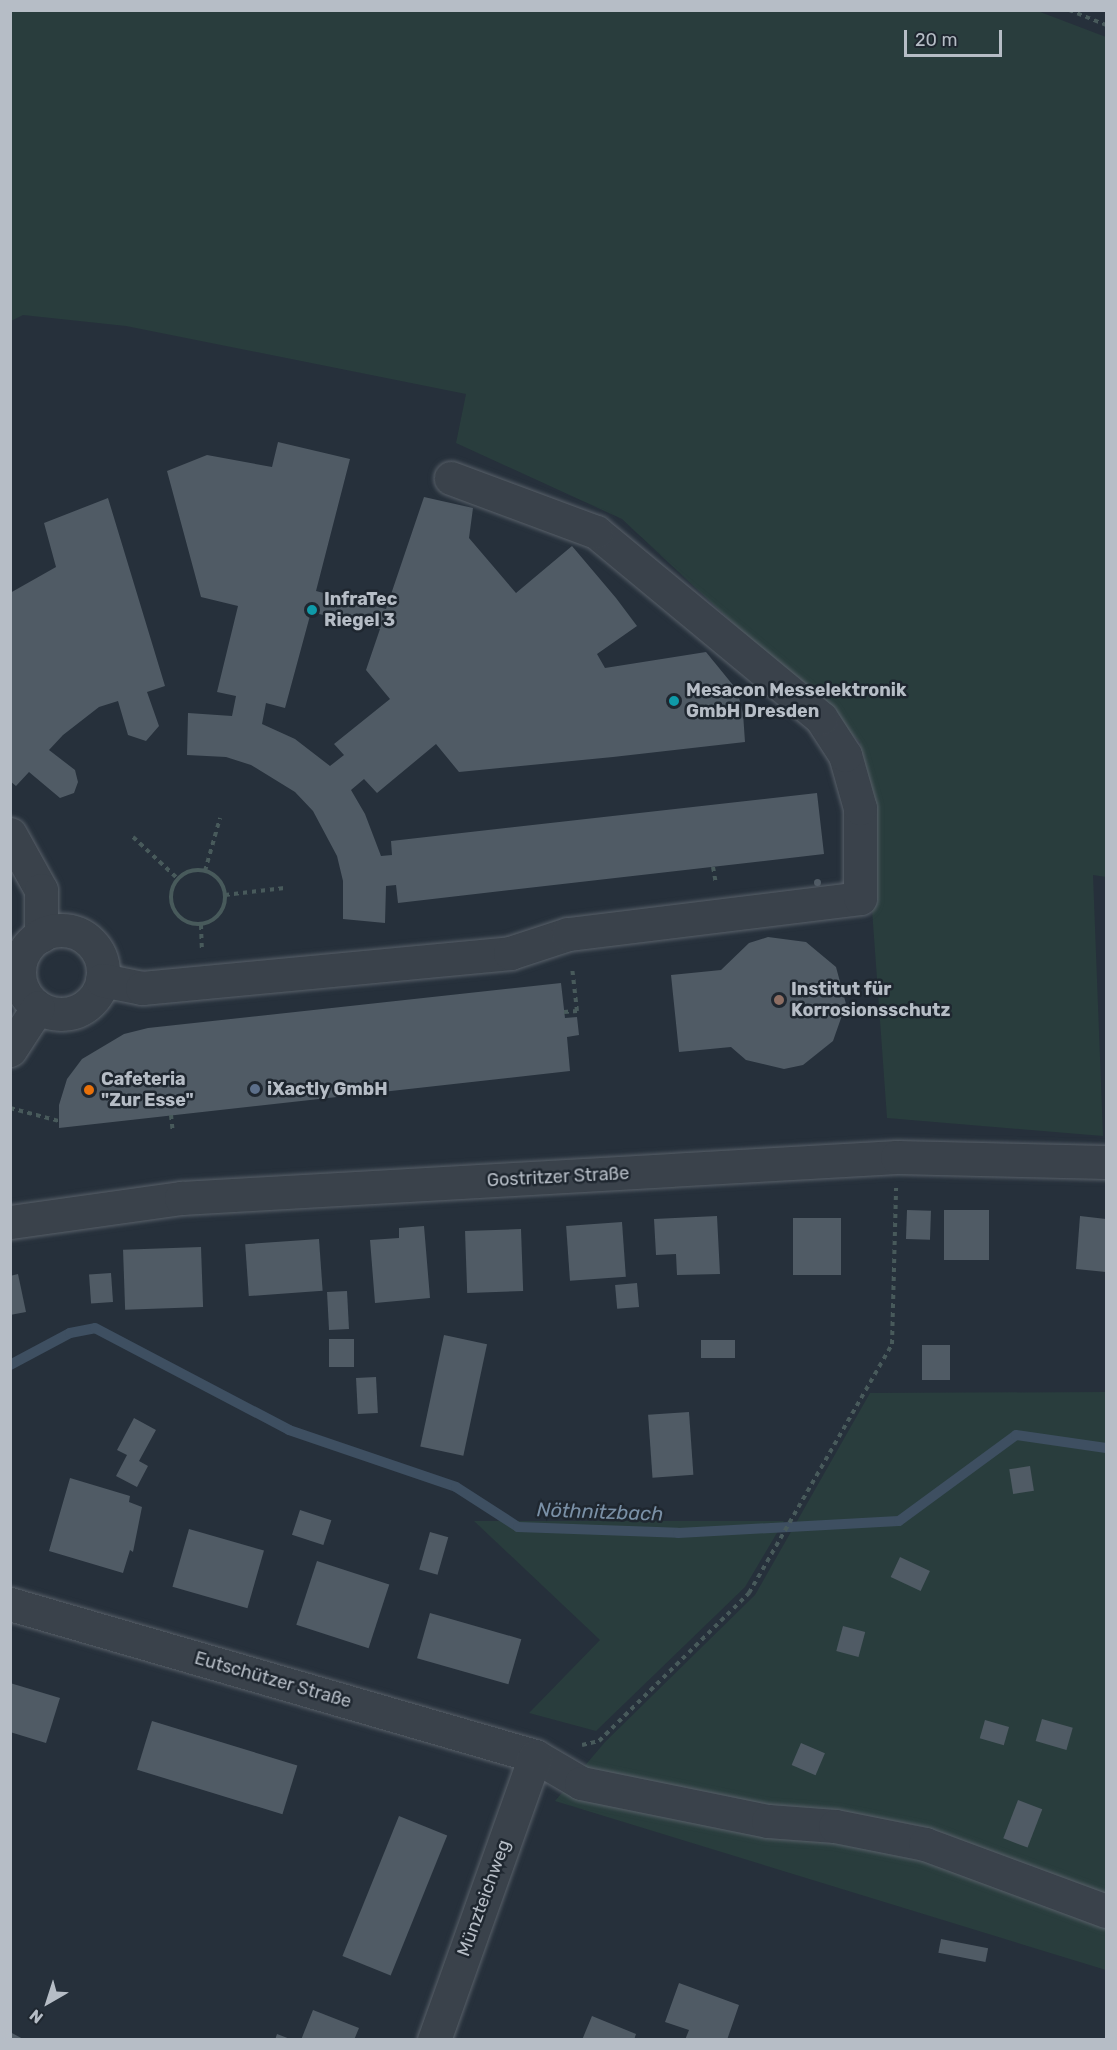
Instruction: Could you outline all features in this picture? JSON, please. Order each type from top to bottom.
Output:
[{"type":"street","points":[[102,980],[142,988],[510,953],[568,934],[860,898],[860,808],[845,755],[821,718],[596,532],[451,478]]},
{"type":"street","points":[[10,834],[41,890],[41,936]]},
{"type":"street","points":[[59,930],[81,936],[99,954],[102,980],[98,993],[77,1011],[50,1013],[38,1007],[27,997],[19,970],[22,956],[41,936],[59,930]]},
{"type":"street","points":[[10,1050],[38,1007]]},
{"type":"street","name":"Gostritzer Straße","points":[[10,1222],[181,1198],[897,1157],[1107,1162]]},
{"type":"street","name":"Eutschützer Straße","points":[[10,1604],[535,1756],[581,1783],[768,1821],[835,1826],[925,1844],[1107,1911]]},
{"type":"street","name":"Münzteichweg","points":[[434,2040],[535,1756]]},
{"type":"path","points":[[1069,10],[1107,25]]},
{"type":"path","points":[[205,871],[220,818]]},
{"type":"path","points":[[133,837],[178,879]]},
{"type":"path","points":[[190,871],[205,871],[218,880],[225,895],[216,917],[201,925],[192,924],[176,914],[171,905],[170,896],[178,879],[190,871]]},
{"type":"path","points":[[225,895],[285,888]]},
{"type":"path","points":[[564,1012],[578,1011],[568,934]]},
{"type":"path","points":[[10,1108],[59,1121]]},
{"type":"path","points":[[171,1115],[174,1133]]},
{"type":"path","points":[[535,1756],[599,1741],[749,1593],[892,1344],[897,1157]]},
{"type":"green space","points":[[1035,10],[1106,37],[1106,877],[1093,875],[1103,1136],[887,1118],[860,742],[622,519],[456,443],[466,394],[126,326],[23,315],[11,321],[11,11]]},
{"type":"green space","points":[[1106,1392],[1106,1970],[555,1801],[605,1742],[755,1595],[870,1393]]},
{"type":"green space","points":[[474,1521],[784,1521],[745,1587],[596,1731],[529,1713],[600,1640]]},
{"type":"building","points":[[278,442],[350,459],[316,591],[386,609],[424,497],[473,508],[469,538],[516,593],[572,546],[616,598],[637,626],[597,654],[605,668],[706,652],[737,690],[743,713],[745,742],[459,772],[436,744],[377,793],[364,779],[351,790],[365,814],[381,856],[392,855],[391,841],[817,793],[824,854],[398,903],[396,885],[386,886],[385,923],[343,919],[343,881],[337,856],[313,811],[295,792],[251,765],[226,757],[187,755],[188,713],[232,716],[236,696],[217,692],[238,606],[201,597],[167,471],[207,455],[272,467]],"holes":[[[311,612],[380,629],[366,670],[390,699],[334,744],[344,755],[330,766],[295,739],[262,724],[266,703],[285,708]]]},
{"type":"building","points":[[108,498],[165,686],[147,692],[159,726],[146,741],[128,735],[118,701],[99,707],[63,735],[49,750],[75,770],[78,782],[74,793],[60,798],[29,772],[16,786],[10,781],[10,593],[56,567],[44,523]]},
{"type":"building","points":[[817,878],[821,882],[817,886],[813,882]]},
{"type":"building","name":"Institut für Korrosionsschutz","points":[[768,937],[806,942],[836,967],[846,1004],[833,1041],[803,1065],[784,1069],[746,1060],[731,1047],[679,1052],[671,975],[721,970],[749,943]]},
{"type":"building","points":[[561,983],[565,1018],[577,1017],[579,1035],[567,1037],[570,1071],[59,1128],[59,1105],[67,1079],[82,1059],[124,1034],[148,1028]]},
{"type":"building","points":[[907,1210],[931,1211],[930,1240],[906,1239]]},
{"type":"building","points":[[944,1210],[989,1210],[989,1260],[944,1260]]},
{"type":"building","points":[[717,1216],[720,1274],[677,1275],[676,1254],[656,1255],[654,1219]]},
{"type":"building","points":[[1080,1216],[1106,1219],[1106,1272],[1076,1269]]},
{"type":"building","points":[[793,1218],[841,1218],[841,1275],[793,1275]]},
{"type":"building","points":[[622,1222],[626,1277],[570,1281],[566,1226]]},
{"type":"building","points":[[424,1226],[430,1298],[375,1303],[370,1240],[399,1238],[399,1228]]},
{"type":"building","points":[[521,1229],[523,1291],[467,1293],[465,1231]]},
{"type":"building","points":[[319,1239],[323,1291],[249,1296],[245,1244]]},
{"type":"building","points":[[201,1247],[203,1307],[125,1310],[123,1250]]},
{"type":"building","points":[[111,1273],[113,1302],[91,1303],[89,1275]]},
{"type":"building","points":[[18,1274],[26,1312],[10,1315],[10,1276]]},
{"type":"building","points":[[637,1283],[639,1307],[617,1309],[615,1285]]},
{"type":"building","points":[[347,1291],[349,1329],[329,1330],[327,1292]]},
{"type":"building","points":[[444,1335],[487,1344],[463,1456],[420,1447]]},
{"type":"building","points":[[329,1339],[354,1339],[354,1367],[329,1367]]},
{"type":"building","points":[[701,1340],[735,1340],[735,1358],[701,1358]]},
{"type":"building","points":[[922,1345],[950,1345],[950,1380],[922,1380]]},
{"type":"building","points":[[376,1377],[378,1413],[358,1414],[356,1378]]},
{"type":"building","points":[[689,1412],[693,1475],[652,1478],[648,1415]]},
{"type":"building","points":[[134,1418],[156,1430],[139,1461],[148,1466],[137,1487],[116,1476],[127,1455],[117,1450]]},
{"type":"building","points":[[1030,1466],[1034,1491],[1013,1494],[1009,1469]]},
{"type":"building","points":[[70,1478],[130,1496],[129,1502],[142,1507],[133,1552],[130,1550],[123,1573],[49,1551]]},
{"type":"building","points":[[300,1510],[331,1520],[323,1545],[292,1535]]},
{"type":"building","points":[[189,1529],[264,1550],[247,1608],[172,1587]]},
{"type":"building","points":[[430,1532],[448,1537],[438,1575],[419,1569]]},
{"type":"building","points":[[900,1557],[930,1571],[921,1591],[891,1577]]},
{"type":"building","points":[[317,1561],[389,1584],[369,1648],[296,1625]]},
{"type":"building","points":[[430,1613],[521,1639],[508,1684],[417,1658]]},
{"type":"building","points":[[843,1626],[865,1632],[858,1657],[836,1651]]},
{"type":"building","points":[[10,1683],[60,1698],[46,1743],[10,1732]]},
{"type":"building","points":[[1042,1719],[1073,1728],[1066,1750],[1036,1741]]},
{"type":"building","points":[[985,1720],[1009,1727],[1004,1745],[980,1738]]},
{"type":"building","points":[[152,1721],[297,1765],[282,1814],[137,1770]]},
{"type":"building","points":[[801,1743],[825,1753],[816,1775],[792,1765]]},
{"type":"building","points":[[1018,1800],[1042,1809],[1028,1848],[1003,1838]]},
{"type":"building","points":[[399,1816],[447,1835],[391,1975],[342,1956]]},
{"type":"building","points":[[941,1939],[988,1948],[985,1962],[938,1953]]},
{"type":"building","points":[[679,1983],[739,2005],[727,2040],[685,2040],[689,2030],[665,2022]]},
{"type":"building","points":[[313,2010],[359,2028],[354,2040],[301,2040]]},
{"type":"building","points":[[592,2016],[636,2034],[634,2040],[582,2040]]},
{"type":"building","points":[[10,2032],[25,2040],[10,2040]]},
{"type":"building","points":[[277,2034],[290,2039],[290,2040],[275,2040]]},
{"type":"waterway","name":"Nöthnitzbach","points":[[10,1365],[70,1333],[95,1328],[289,1430],[456,1487],[518,1527],[678,1533],[899,1521],[1016,1435],[1106,1448]]},
{"type":"place","name":"InfraTec Riegel 3","points":[[312,610]]},
{"type":"place","name":"Mesacon Messelektronik GmbH Dresden","points":[[674,701]]},
{"type":"place","name":"Institut für Korrosionsschutz","points":[[779,1000]]},
{"type":"place","name":"iXactly GmbH","points":[[255,1089]]},
{"type":"place","name":"Cafeteria \"Zur Esse\"","points":[[89,1090]]}]
